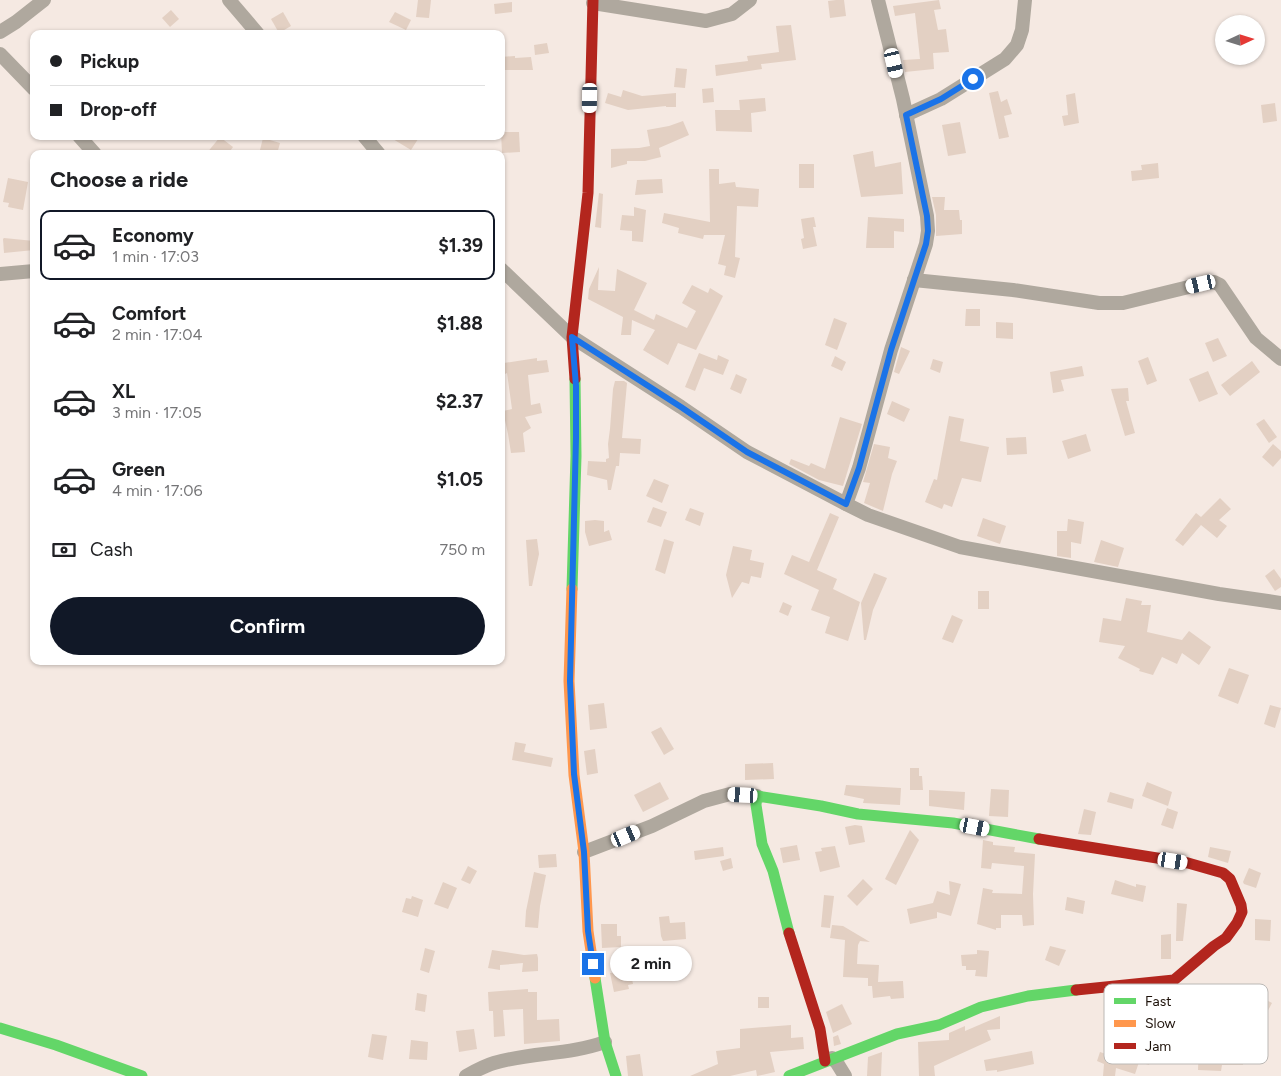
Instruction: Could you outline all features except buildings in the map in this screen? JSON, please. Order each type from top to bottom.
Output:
[{"type":"main road","points":[[593,2],[588,193],[572,337],[576,386],[576,446],[570,681],[574,774],[584,852],[588,931],[605,1042],[616,1076]]},
{"type":"main road","points":[[828,1060],[820,1029],[786,928],[773,870],[762,844],[756,796],[858,814],[953,823],[1054,842],[1188,863],[1223,873],[1230,879],[1241,904],[1242,912],[1237,923],[1226,938],[1174,980],[1132,984]]},
{"type":"main road","points":[[789,1076],[898,1034],[939,1025],[980,1006],[1028,996],[1104,987]]},
{"type":"main road","points":[[0,1028],[56,1045],[142,1076]]},
{"type":"street","points":[[0,32],[44,0]]},
{"type":"street","points":[[228,0],[254,30]]},
{"type":"street","points":[[593,2],[706,21],[732,14],[750,0]]},
{"type":"street","points":[[846,504],[859,468],[891,350],[926,244],[928,231],[927,216],[906,115],[878,0]]},
{"type":"street","points":[[906,115],[941,99],[1004,59],[1017,45],[1022,30],[1025,0]]},
{"type":"street","points":[[0,54],[30,85]]},
{"type":"street","points":[[83,140],[91,150]]},
{"type":"street","points":[[367,140],[376,150]]},
{"type":"street","points":[[0,274],[30,271]]},
{"type":"street","points":[[505,273],[572,337],[747,452],[868,514],[960,547],[1219,594],[1281,603]]},
{"type":"street","points":[[914,280],[1013,290],[1100,303],[1123,303],[1214,282],[1220,285],[1256,338],[1281,359]]},
{"type":"street","points":[[584,852],[645,829],[704,801],[730,794],[756,796]]},
{"type":"street","points":[[466,1076],[494,1063],[528,1056],[569,1052],[605,1042]]},
{"type":"street","points":[[828,1060],[837,1063],[845,1076]]},
{"type":"traffic: fast","points":[[572,589],[576,456],[575,379]]},
{"type":"traffic: fast","points":[[789,933],[773,871],[762,844],[756,805],[757,796],[858,814],[953,823],[1039,839]]},
{"type":"traffic: fast","points":[[595,978],[605,1042],[616,1076]]},
{"type":"traffic: fast","points":[[789,1076],[897,1034],[939,1025],[981,1007],[1028,996],[1076,990]]},
{"type":"traffic: fast","points":[[0,1028],[56,1045],[142,1076]]},
{"type":"traffic: slow","points":[[572,589],[569,681],[574,775],[584,852],[588,931],[595,978]]},
{"type":"traffic: jam","points":[[575,379],[572,337],[588,193],[593,0]]},
{"type":"traffic: jam","points":[[1039,839],[1188,863],[1223,873],[1230,879],[1242,912],[1237,923],[1226,938],[1174,980],[1135,984]]},
{"type":"traffic: jam","points":[[789,933],[820,1029],[825,1061]]},
{"type":"traffic: jam","points":[[1076,990],[1104,987]]},
{"type":"route","points":[[593,964],[588,931],[584,852],[574,774],[570,681],[573,601],[572,544],[576,456],[576,386],[572,337],[747,452],[846,504],[859,468],[891,350],[926,244],[928,231],[927,216],[906,115],[941,99],[973,79]]}]
